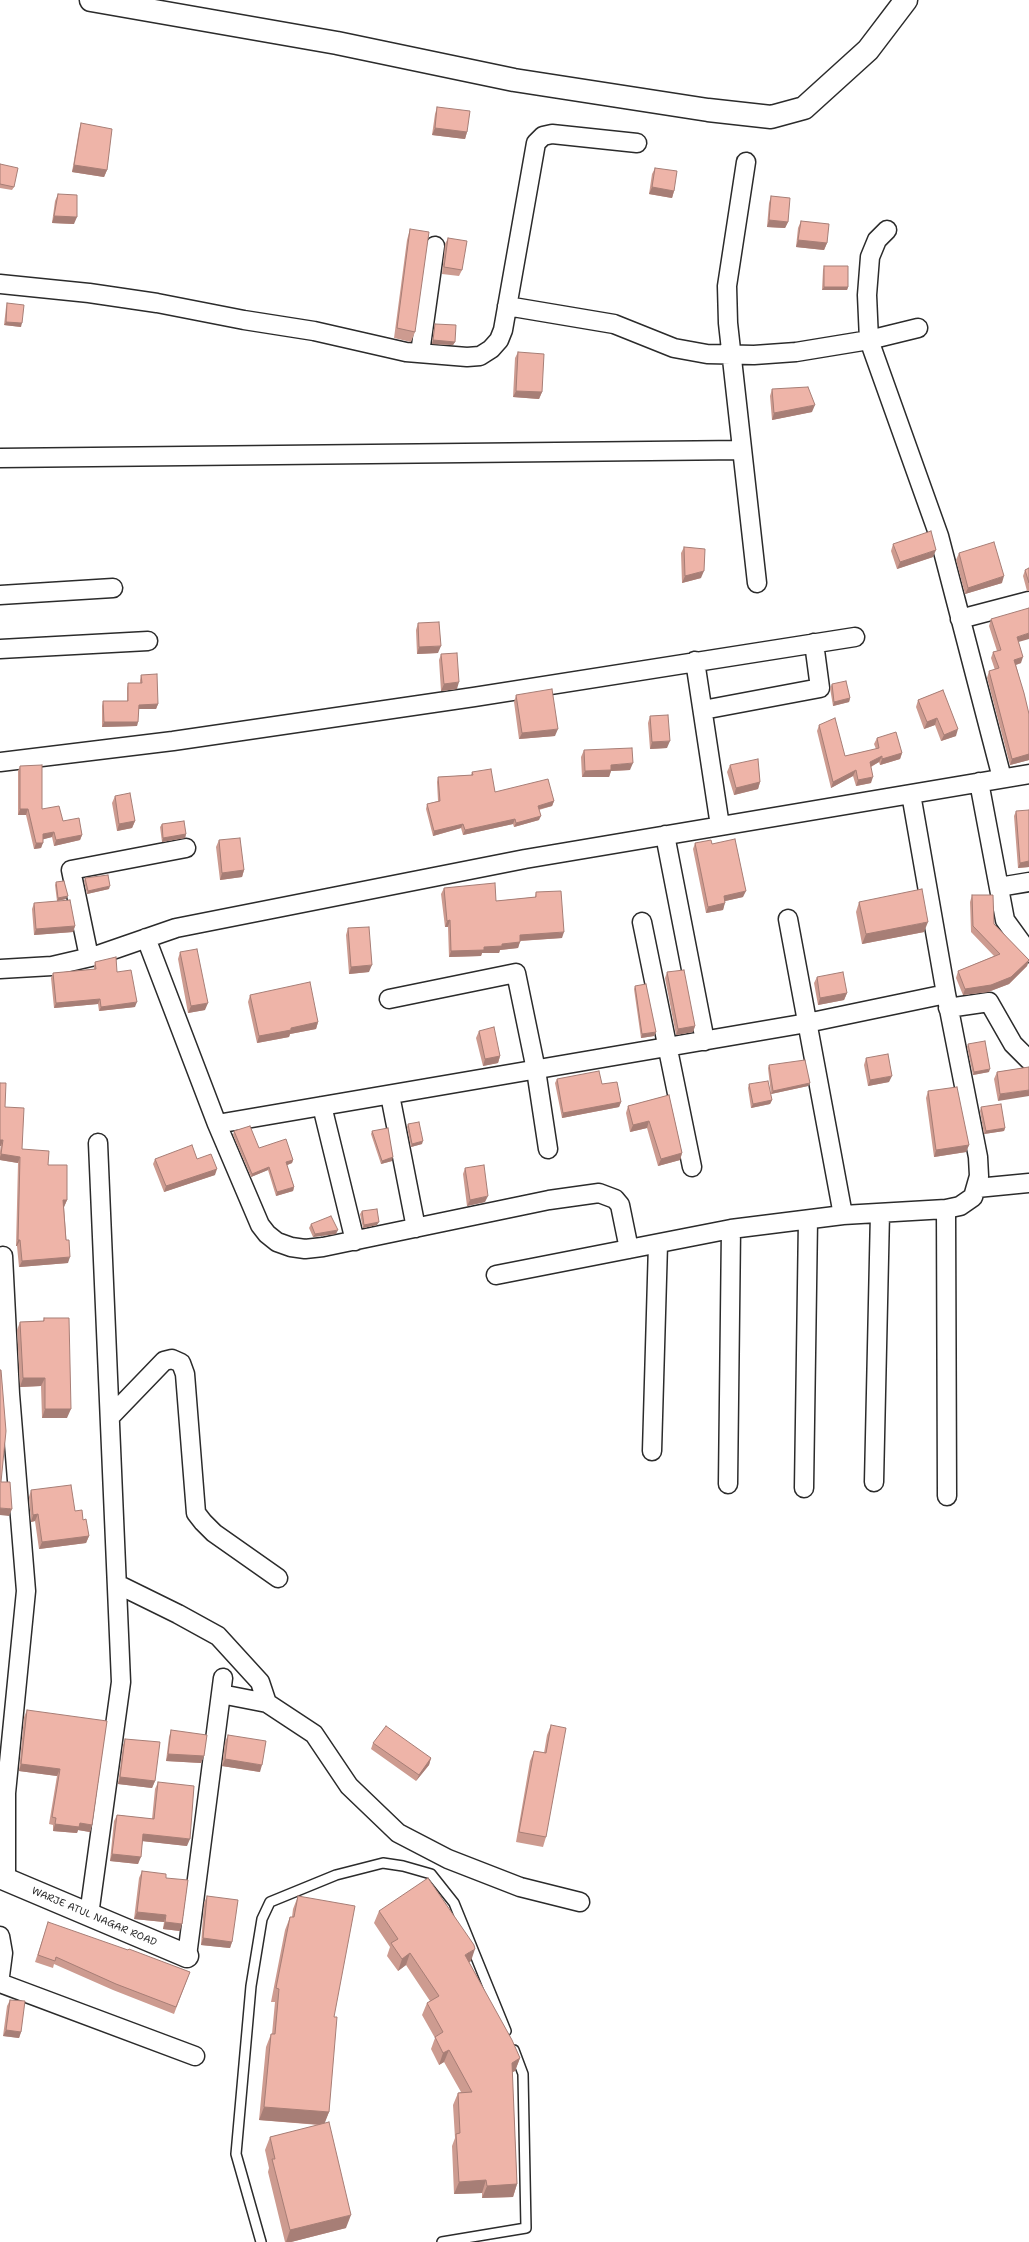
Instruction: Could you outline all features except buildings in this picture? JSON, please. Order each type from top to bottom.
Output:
[{"type":"street","points":[[91,0],[337,43],[514,80],[708,110],[771,117],[804,108],[868,50],[906,0]]},
{"type":"street","points":[[0,284],[89,293],[157,303],[244,320],[314,331],[357,342],[420,353],[467,357],[480,356],[491,349],[499,340],[503,330],[536,143],[543,136],[552,134],[637,143]]},
{"type":"street","points":[[746,162],[727,286],[731,354],[757,583]]},
{"type":"street","points":[[887,230],[877,240],[870,257],[867,295],[869,340],[939,536],[1002,778]]},
{"type":"street","points":[[420,353],[434,246]]},
{"type":"street","points":[[507,306],[614,324],[674,348],[707,354],[796,352],[869,340],[918,328]]},
{"type":"street","points":[[0,458],[742,450]]},
{"type":"street","points":[[0,595],[112,588]]},
{"type":"street","points":[[960,619],[1029,600]]},
{"type":"street","points":[[0,762],[188,739],[474,697],[855,637]]},
{"type":"street","points":[[0,649],[148,640]]},
{"type":"street","points":[[703,710],[820,688],[814,643]]},
{"type":"street","points":[[696,661],[720,826]]},
{"type":"street","points":[[0,969],[52,966],[89,957],[184,926],[525,859],[1029,774]]},
{"type":"street","points":[[980,782],[1005,920],[1029,953]]},
{"type":"street","points":[[496,1275],[731,1229],[843,1215],[946,1209],[960,1206],[973,1198],[977,1188],[979,1176],[978,1157],[947,1001],[911,794]]},
{"type":"street","points":[[665,835],[706,1041]]},
{"type":"street","points":[[89,957],[71,870],[186,848]]},
{"type":"street","points":[[998,887],[1029,882]]},
{"type":"street","points":[[788,919],[843,1215]]},
{"type":"street","points":[[642,922],[692,1167]]},
{"type":"street","points":[[146,938],[217,1124],[260,1225],[276,1242],[291,1247],[305,1249],[355,1241],[549,1200],[599,1193],[615,1199],[620,1205],[630,1249]]},
{"type":"street","points":[[389,999],[516,973],[536,1070],[548,1149]]},
{"type":"street","points":[[217,1124],[807,1023],[947,1001],[989,1002],[1013,1044],[1029,1060]]},
{"type":"street","points":[[390,1095],[416,1228]]},
{"type":"street","points":[[322,1106],[355,1241]]},
{"type":"street","points":[[89,1915],[121,1682],[98,1143]]},
{"type":"street","points":[[977,1188],[1029,1183]]},
{"type":"street","points":[[946,1209],[947,1496]]},
{"type":"street","points":[[874,1482],[880,1213]]},
{"type":"street","points":[[804,1488],[808,1220]]},
{"type":"street","points":[[728,1484],[731,1229]]},
{"type":"street","points":[[652,1451],[658,1244]]},
{"type":"street","points":[[3,1256],[10,1394],[26,1591],[6,1793],[3,1878]]},
{"type":"street","points":[[110,1417],[164,1362],[172,1359],[181,1363],[185,1374],[196,1513],[214,1533],[278,1578]]},
{"type":"street","points":[[117,1584],[178,1614],[218,1636],[260,1682],[267,1703]]},
{"type":"street","points":[[187,1956],[222,1686],[267,1703],[314,1734],[348,1786],[398,1833],[448,1859],[520,1887],[580,1902]]},
{"type":"street","name":"WARJE ATUL NAGAR ROAD","points":[[3,1878],[187,1956]]},
{"type":"street","points":[[0,1936],[3,1953],[0,1976]]},
{"type":"street","points":[[0,1983],[195,2056]]},
{"type":"lane","points":[[261,2242],[236,2154],[251,1986],[262,1919],[270,1902],[336,1875],[383,1863],[403,1866],[431,1874],[454,1903],[523,2074],[526,2228],[442,2242]]}]
